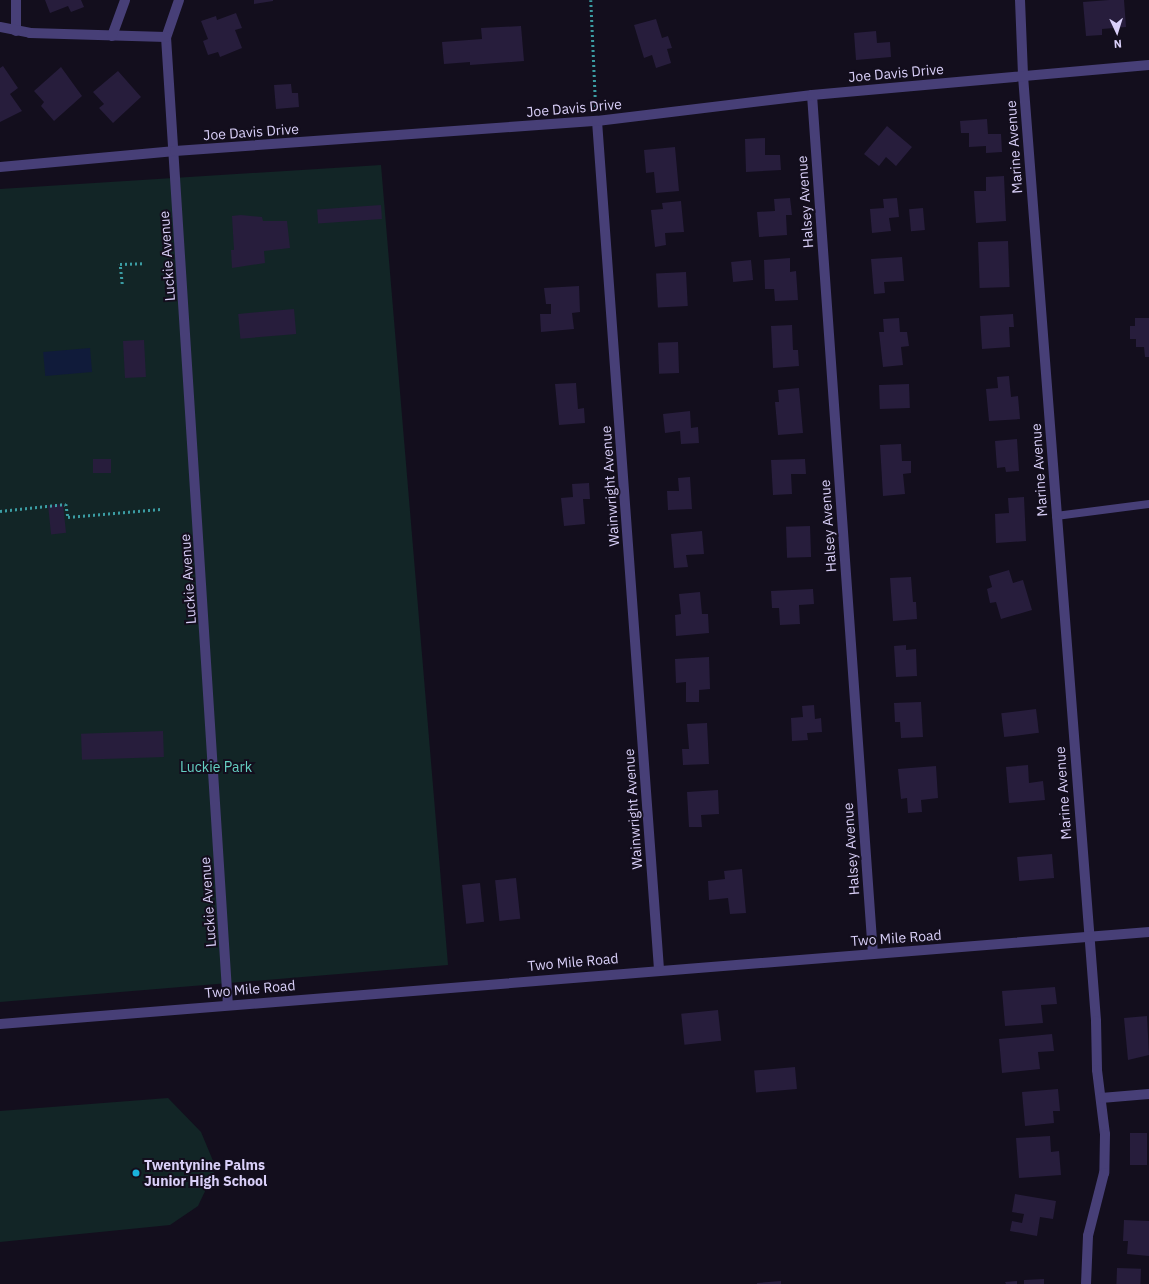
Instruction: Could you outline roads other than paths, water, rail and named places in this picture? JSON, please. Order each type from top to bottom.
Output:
[{"type":"street","points":[[16,0],[16,30]]},
{"type":"street","points":[[112,36],[125,0]]},
{"type":"street","points":[[0,27],[30,33],[166,37],[179,0]]},
{"type":"street","name":"Marine Avenue","points":[[1020,0],[1023,76],[1088,938],[1105,1134],[1104,1173],[1088,1236],[1086,1284]]},
{"type":"street","name":"Luckie Avenue","points":[[166,37],[175,151],[228,1005]]},
{"type":"street","name":"Joe Davis Drive","points":[[0,167],[175,151],[597,121],[812,95],[1149,65]]},
{"type":"street","name":"Halsey Avenue","points":[[812,95],[873,954]]},
{"type":"street","name":"Wainwright Avenue","points":[[597,121],[659,969]]},
{"type":"street","name":"Two Mile Road","points":[[0,1024],[659,969],[1088,938],[1149,932]]},
{"type":"street","points":[[1101,1098],[1149,1094]]},
{"type":"lane","points":[[1056,516],[1149,504]]},
{"type":"water","points":[[90,348],[92,372],[45,376],[43,352]]},
{"type":"place","name":"Twentynine Palms Junior High School","points":[[136,1173]]},
{"type":"park label","name":"Luckie Park","points":[[216,767]]}]
